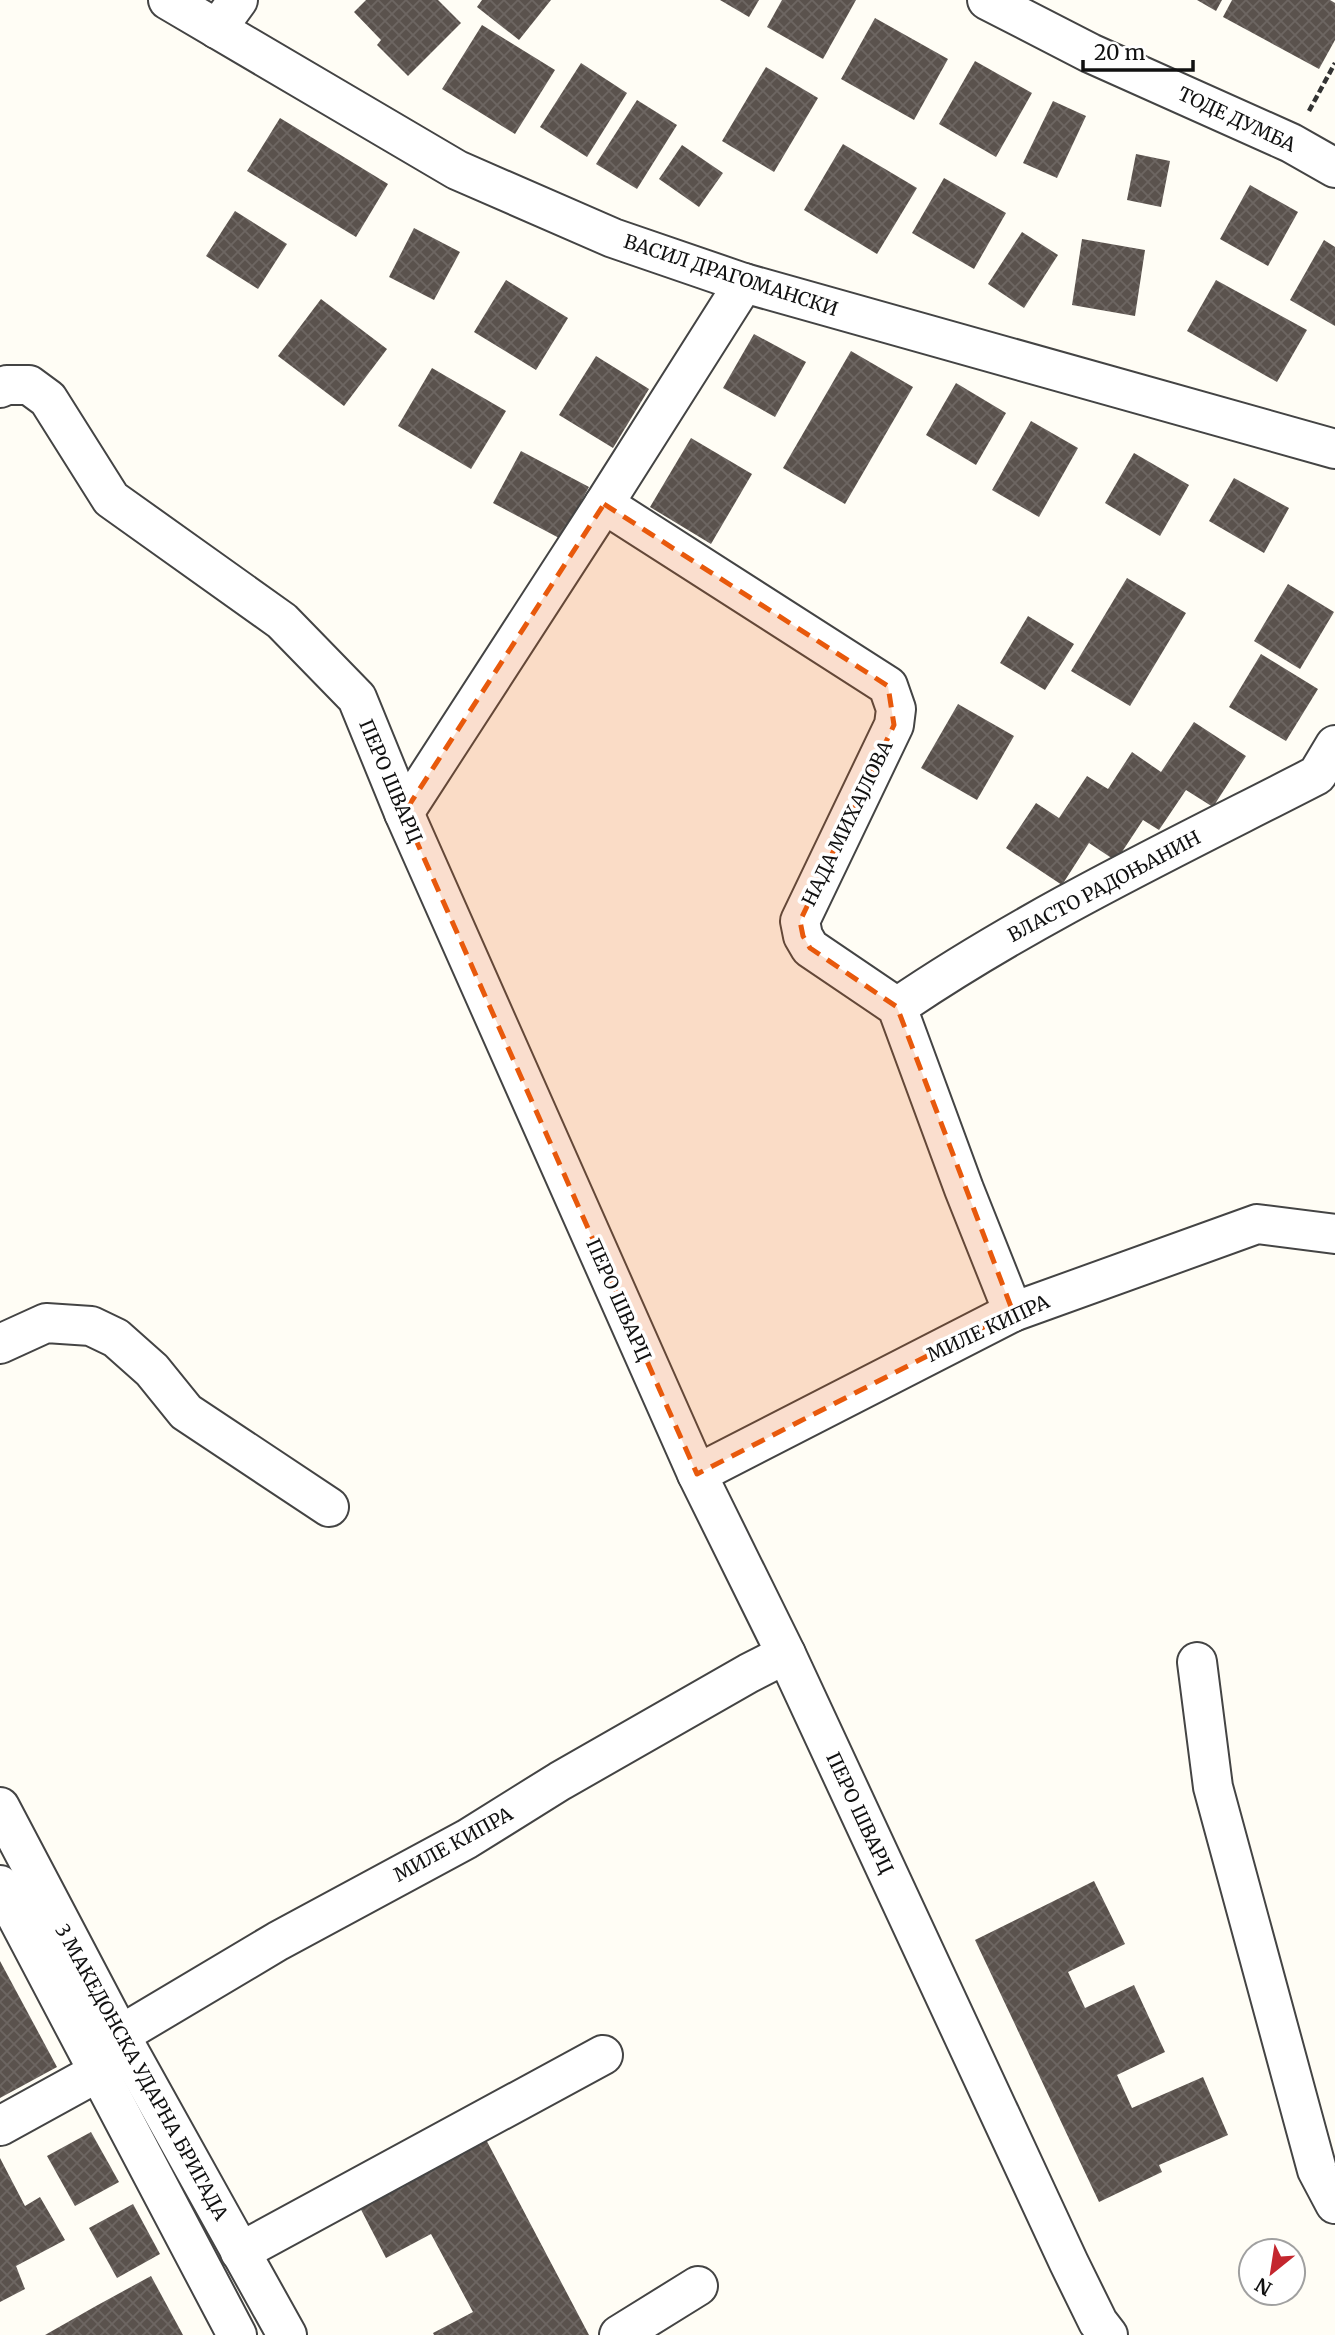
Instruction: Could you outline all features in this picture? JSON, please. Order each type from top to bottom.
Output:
[{"type":"street","name":"ВАСИЛ ДРАГОМАНСКИ","points":[[168,0],[228,15],[457,170],[613,238],[744,284],[1335,449]]},
{"type":"street","name":"ТОДЕ ДУМБА","points":[[987,0],[1090,53],[1291,143],[1335,168]]},
{"type":"street","points":[[404,813],[744,284]]},
{"type":"street","name":"ПЕРО ШВАРЦ","points":[[0,388],[7,385],[29,385],[48,399],[111,499],[282,621],[357,698],[404,813],[697,1474],[786,1654],[1069,2263],[1098,2322],[1108,2335]]},
{"type":"street","name":"НАДА МИХАЈЛОВА","points":[[604,504],[888,686],[895,709],[894,725],[800,921],[803,936],[810,948],[897,1007]]},
{"type":"street","name":"ВЛАСТО РАДОЊАНИН","points":[[897,1007],[1009,936],[1329,771]]},
{"type":"street","points":[[897,1007],[1013,1312]]},
{"type":"street","name":"МИЛЕ КИПРА","points":[[697,1474],[1013,1312],[1257,1224],[1335,1234]]},
{"type":"street","points":[[0,1344],[46,1323],[90,1326],[117,1338],[152,1370],[186,1412],[329,1507]]},
{"type":"street","name":"МИЛЕ КИПРА","points":[[120,2035],[278,1941],[467,1839],[561,1781],[786,1654]]},
{"type":"street","points":[[1197,1662],[1213,1787],[1317,2170],[1335,2204]]},
{"type":"street","name":"3 МАКЕДОНСКА УДАРНА БРИГАДА","points":[[0,1807],[120,2035],[286,2335]]},
{"type":"street","name":"3 МАКЕДОНСКА УДАРНА БРИГАДА","points":[[0,1885],[237,2335]]},
{"type":"street","points":[[240,2252],[603,2055]]},
{"type":"street","points":[[0,2126],[100,2071]]},
{"type":"street","points":[[619,2335],[698,2286]]},
{"type":"path","points":[[1291,143],[1335,63]]},
{"type":"highlighted area","points":[[604,504],[888,686],[894,725],[800,921],[803,936],[810,948],[897,1007],[1013,1312],[697,1474],[404,813]]},
{"type":"building","points":[[366,0],[438,0],[461,23],[408,76],[377,45],[381,40],[354,12]]},
{"type":"building","points":[[482,0],[551,0],[519,40],[477,7]]},
{"type":"building","points":[[720,0],[759,0],[749,17]]},
{"type":"building","points":[[782,0],[856,0],[823,59],[767,27]]},
{"type":"building","points":[[1197,0],[1222,0],[1216,11]]},
{"type":"building","points":[[1232,0],[1330,0],[1335,3],[1335,40],[1319,69],[1223,17]]},
{"type":"building","points":[[875,18],[948,59],[914,120],[841,79]]},
{"type":"building","points":[[482,25],[555,70],[515,134],[442,89]]},
{"type":"building","points":[[975,61],[1032,93],[996,157],[939,124]]},
{"type":"building","points":[[581,63],[627,93],[587,157],[540,127]]},
{"type":"building","points":[[766,67],[818,98],[774,172],[722,141]]},
{"type":"building","points":[[637,100],[677,125],[637,189],[596,164]]},
{"type":"building","points":[[1053,101],[1086,116],[1057,178],[1023,163]]},
{"type":"building","points":[[280,118],[388,184],[356,237],[247,171]]},
{"type":"building","points":[[843,144],[917,188],[877,254],[804,210]]},
{"type":"building","points":[[682,145],[723,173],[699,207],[659,179]]},
{"type":"building","points":[[1136,154],[1170,161],[1161,207],[1127,200]]},
{"type":"building","points":[[944,178],[1006,213],[974,269],[912,233]]},
{"type":"building","points":[[1250,185],[1298,212],[1268,266],[1220,239]]},
{"type":"building","points":[[235,211],[287,244],[258,289],[206,256]]},
{"type":"building","points":[[414,228],[460,252],[434,300],[389,277]]},
{"type":"building","points":[[1022,232],[1058,255],[1024,308],[988,284]]},
{"type":"building","points":[[1082,239],[1145,250],[1135,316],[1072,305]]},
{"type":"building","points":[[1324,240],[1335,247],[1335,326],[1290,300]]},
{"type":"building","points":[[506,280],[568,318],[536,370],[474,332]]},
{"type":"building","points":[[1216,280],[1307,330],[1277,382],[1187,331]]},
{"type":"building","points":[[321,299],[387,349],[344,406],[278,356]]},
{"type":"building","points":[[754,334],[806,362],[775,417],[723,388]]},
{"type":"building","points":[[851,351],[913,387],[845,504],[783,468]]},
{"type":"building","points":[[596,356],[649,389],[613,448],[559,415]]},
{"type":"building","points":[[432,368],[506,411],[471,469],[398,426]]},
{"type":"building","points":[[956,383],[1006,413],[976,465],[926,435]]},
{"type":"building","points":[[1031,421],[1078,448],[1039,517],[992,490]]},
{"type":"building","points":[[691,438],[752,474],[711,544],[650,507]]},
{"type":"building","points":[[521,451],[589,487],[561,539],[493,503]]},
{"type":"building","points":[[1134,453],[1189,485],[1160,536],[1105,503]]},
{"type":"building","points":[[1234,478],[1289,508],[1264,553],[1209,521]]},
{"type":"building","points":[[1127,578],[1186,613],[1130,706],[1071,671]]},
{"type":"building","points":[[1288,584],[1334,612],[1300,669],[1254,641]]},
{"type":"building","points":[[1028,616],[1074,644],[1045,690],[1000,663]]},
{"type":"building","points":[[1261,654],[1318,689],[1286,741],[1229,707]]},
{"type":"building","points":[[958,704],[1014,736],[977,800],[921,768]]},
{"type":"building","points":[[1194,722],[1246,756],[1213,807],[1186,790],[1159,830],[1143,820],[1116,861],[1089,843],[1062,885],[1006,848],[1036,803],[1059,818],[1087,776],[1108,789],[1132,752],[1161,772]]},
{"type":"building","points":[[1094,1881],[1125,1944],[1068,1972],[1085,2008],[1134,1985],[1165,2052],[1117,2075],[1132,2108],[1203,2077],[1228,2135],[1159,2165],[1162,2172],[1099,2202],[975,1940]]},
{"type":"building","points":[[0,1961],[57,2067],[0,2098]]},
{"type":"building","points":[[91,2132],[119,2182],[75,2206],[47,2156]]},
{"type":"building","points":[[482,2132],[589,2335],[434,2335],[433,2333],[473,2312],[431,2234],[386,2258],[355,2198]]},
{"type":"building","points":[[0,2158],[25,2206],[40,2197],[65,2240],[16,2266],[25,2289],[0,2302]]},
{"type":"building","points":[[133,2204],[160,2254],[117,2278],[89,2228]]},
{"type":"building","points":[[151,2276],[183,2335],[45,2335],[96,2306]]}]
